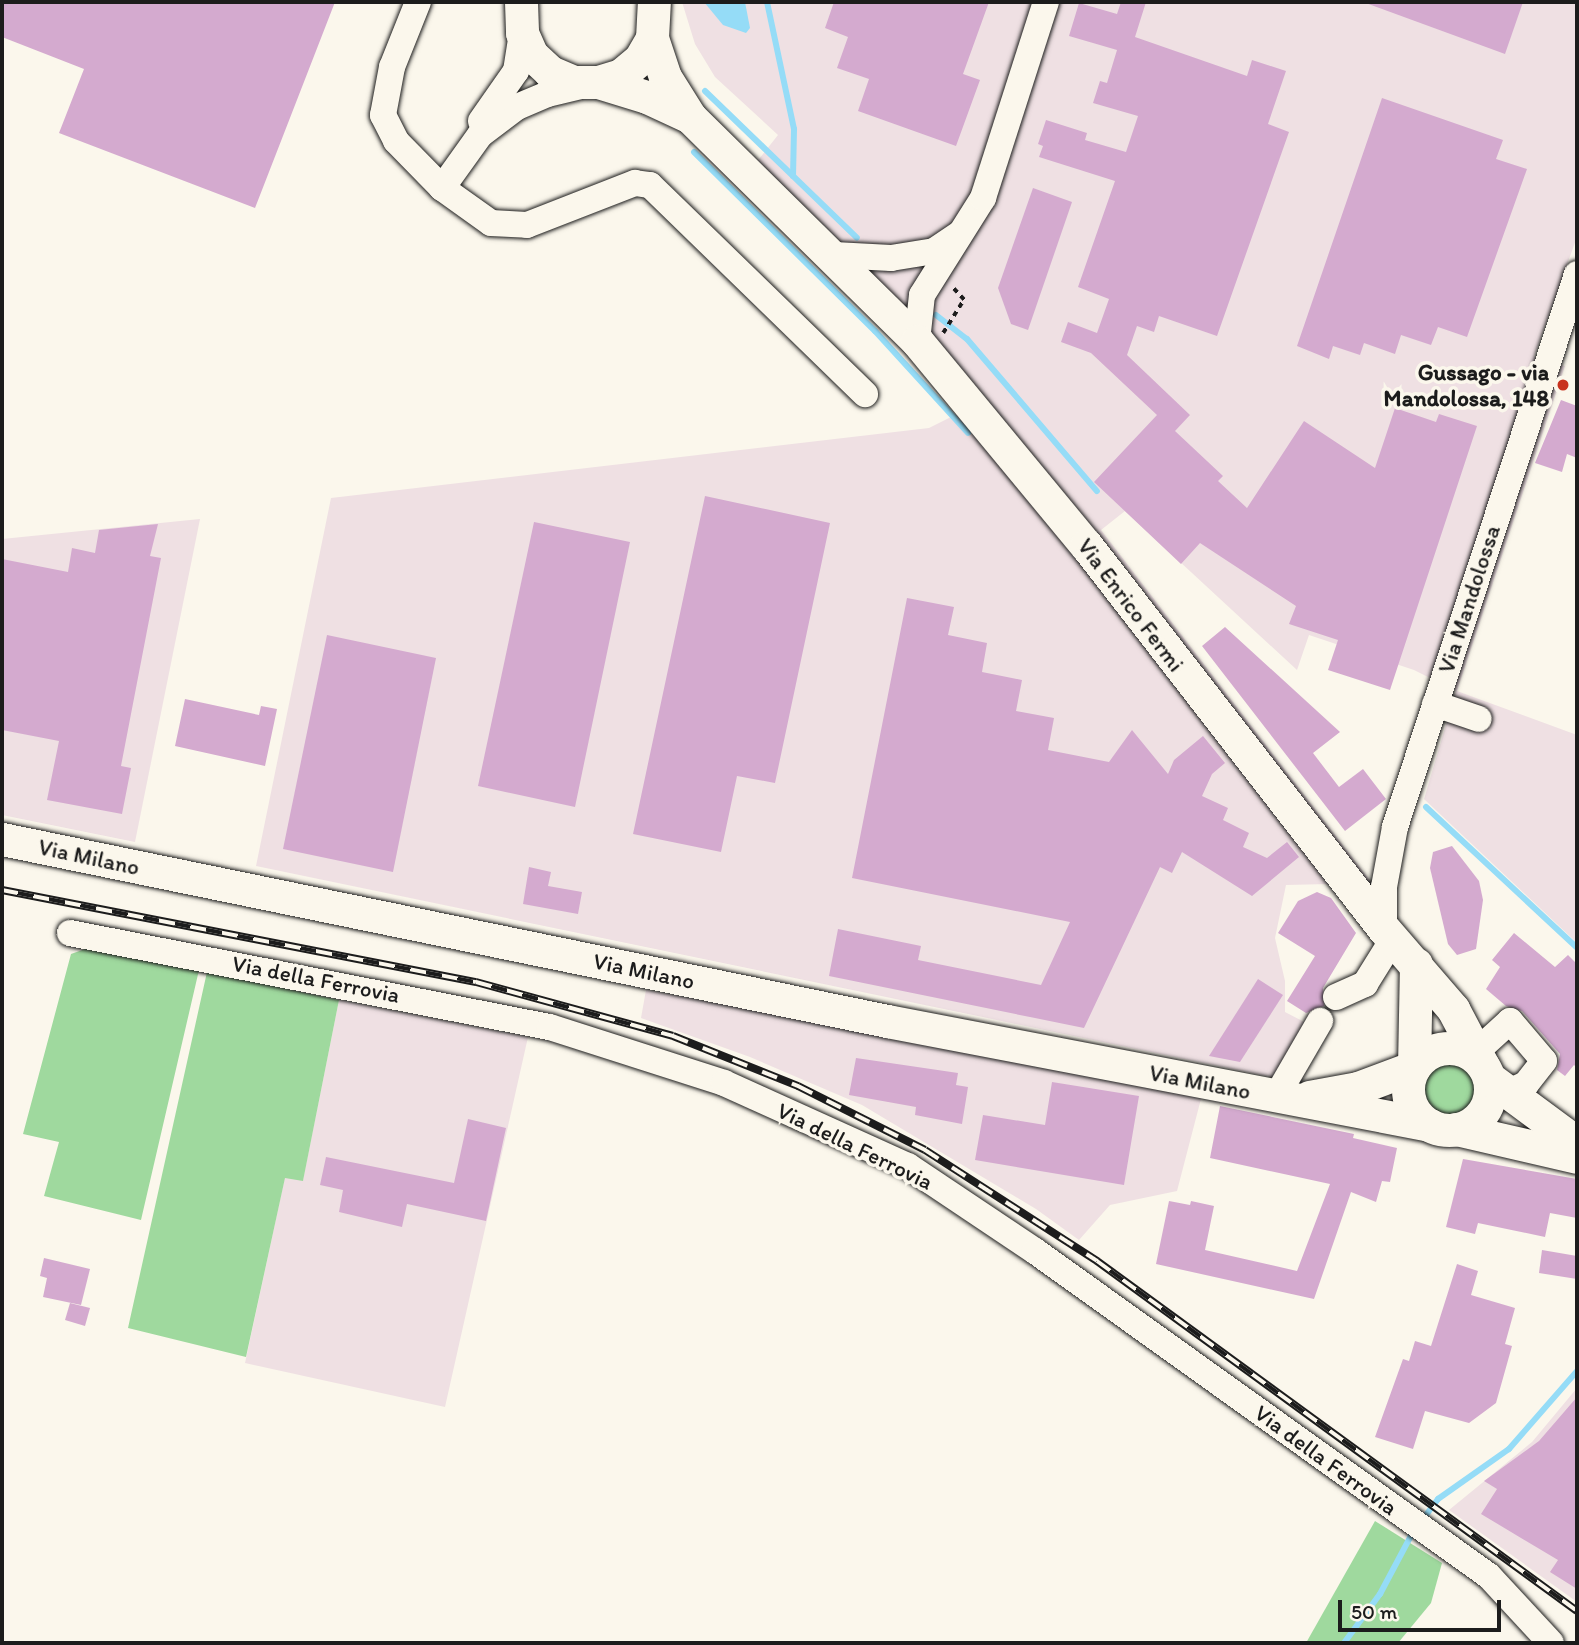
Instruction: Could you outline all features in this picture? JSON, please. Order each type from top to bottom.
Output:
[{"type":"main road","points":[[654,2],[652,38],[665,77],[690,117]]},
{"type":"main road","points":[[520,11],[533,55],[550,72],[573,82],[598,82],[647,97],[690,117]]},
{"type":"main road","points":[[598,82],[631,67],[652,38]]},
{"type":"main road","name":"Via Enrico Fermi","points":[[690,117],[834,255],[930,338],[1086,545],[1388,934],[1453,1009],[1489,1072]]},
{"type":"main road","name":"Via Milano","points":[[2,839],[1282,1098],[1443,1127],[1577,1157]]},
{"type":"main road","points":[[1416,964],[1414,1067],[1408,1093],[1411,1106],[1443,1127],[1480,1116],[1487,1105],[1489,1072]]},
{"type":"main road","points":[[1414,1067],[1435,1050],[1448,1048],[1474,1056],[1489,1072],[1577,1143]]},
{"type":"main road","name":"Via Milano","points":[[1282,1098],[1358,1088],[1414,1067]]},
{"type":"street","points":[[418,2],[392,67],[383,115],[396,141],[442,188],[491,223],[527,225],[635,183],[650,185],[866,394]]},
{"type":"street","points":[[930,338],[922,295],[983,198],[1046,2]]},
{"type":"street","points":[[419,165],[450,156],[499,101],[516,71],[520,11]]},
{"type":"street","points":[[442,188],[480,135],[517,107],[547,94],[598,82]]},
{"type":"street","points":[[834,255],[891,258],[934,251],[963,231]]},
{"type":"street","name":"Via Mandolossa","points":[[1388,934],[1389,851],[1577,274]]},
{"type":"street","points":[[1432,715],[1479,719]]},
{"type":"street","name":"Via della Ferrovia","points":[[71,933],[550,1027],[724,1083],[908,1167],[1035,1251],[1444,1544],[1509,1593],[1551,1643]]},
{"type":"street","points":[[1336,997],[1365,984],[1388,934]]},
{"type":"street","points":[[1282,1098],[1320,1021]]},
{"type":"path","points":[[930,338],[952,319],[964,300]]},
{"type":"shaded area","points":[[682,2],[1577,2],[1577,237],[1534,356],[1565,366],[1457,691],[1577,735],[1577,943],[1424,799],[1456,691],[1414,670],[1309,635],[1297,670],[1125,511],[1101,530],[1372,883],[1286,885],[1275,938],[1285,981],[1285,1012],[1310,1025],[1276,1078],[256,866],[331,498],[929,428],[977,404],[751,169],[778,135],[715,77],[695,44]]},
{"type":"shaded area","points":[[200,519],[135,842],[2,815],[2,539]]},
{"type":"shaded area","points":[[646,990],[1202,1095],[1177,1191],[1110,1205],[1079,1240],[1036,1209],[862,1105],[750,1057],[641,1018]]},
{"type":"shaded area","points":[[339,1000],[528,1037],[445,1407],[245,1363],[285,1177],[303,1180]]},
{"type":"shaded area","points":[[1577,1388],[1577,1602],[1449,1510],[1532,1442]]},
{"type":"green space","points":[[88,948],[199,970],[141,1220],[44,1196],[59,1142],[23,1134],[71,954]]},
{"type":"green space","points":[[207,972],[339,1000],[303,1181],[285,1178],[246,1357],[128,1328]]},
{"type":"green space","points":[[1449,1061],[1468,1069],[1476,1088],[1468,1107],[1449,1115],[1430,1107],[1422,1088],[1430,1069]]},
{"type":"green space","points":[[1375,1521],[1442,1563],[1431,1603],[1398,1643],[1306,1643]]},
{"type":"water","points":[[704,2],[745,2],[750,28],[746,33],[723,25]]},
{"type":"building","points":[[2,2],[335,2],[255,208],[59,133],[84,69],[2,37]]},
{"type":"building","points":[[834,2],[989,2],[963,74],[980,80],[956,146],[858,111],[869,79],[837,68],[848,37],[825,28]]},
{"type":"building","points":[[1121,2],[1146,2],[1135,37],[1247,76],[1252,60],[1286,71],[1268,124],[1289,132],[1217,336],[1159,316],[1154,332],[1137,326],[1127,355],[1190,415],[1175,431],[1223,476],[1218,481],[1247,508],[1304,421],[1375,468],[1395,408],[1436,422],[1439,414],[1477,426],[1390,690],[1328,670],[1338,640],[1289,624],[1296,606],[1200,543],[1181,564],[1094,482],[1157,415],[1091,353],[1061,342],[1068,322],[1097,333],[1109,299],[1078,287],[1115,181],[1039,157],[1043,146],[1038,144],[1046,120],[1087,133],[1085,140],[1126,152],[1138,116],[1093,103],[1100,81],[1107,83],[1117,50],[1069,36],[1079,3],[1117,14]]},
{"type":"building","points":[[1363,2],[1523,2],[1505,54]]},
{"type":"building","points":[[1382,98],[1503,140],[1496,159],[1527,169],[1467,337],[1438,327],[1431,345],[1401,335],[1395,354],[1364,343],[1360,355],[1333,346],[1329,359],[1297,346]]},
{"type":"building","points":[[1033,188],[1072,202],[1028,330],[1011,324],[998,288]]},
{"type":"building","points":[[1561,400],[1577,406],[1577,458],[1567,454],[1562,472],[1535,463]]},
{"type":"building","points":[[705,496],[830,523],[775,783],[737,776],[721,852],[633,834]]},
{"type":"building","points":[[534,522],[630,542],[575,807],[478,786]]},
{"type":"building","points":[[158,524],[150,556],[161,558],[121,766],[131,768],[122,814],[47,800],[59,741],[2,730],[2,559],[68,572],[72,548],[95,553],[99,530]]},
{"type":"building","points":[[907,598],[954,607],[948,635],[987,643],[982,672],[1022,680],[1016,711],[1054,718],[1048,750],[1109,762],[1132,730],[1168,774],[1174,760],[1203,736],[1225,763],[1212,774],[1202,796],[1228,808],[1223,820],[1249,833],[1243,847],[1267,858],[1287,842],[1299,857],[1252,896],[1182,852],[1172,873],[1160,867],[1084,1028],[829,976],[838,929],[921,946],[918,960],[1041,985],[1070,922],[852,878]]},
{"type":"building","points":[[1225,627],[1340,732],[1313,753],[1339,787],[1363,769],[1386,799],[1345,831],[1202,646]]},
{"type":"building","points":[[327,635],[436,658],[393,872],[283,849]]},
{"type":"building","points":[[185,699],[259,715],[261,706],[277,709],[265,766],[175,746]]},
{"type":"building","points":[[1452,846],[1479,881],[1483,900],[1476,949],[1457,955],[1448,944],[1430,868],[1433,852]]},
{"type":"building","points":[[529,867],[551,872],[548,886],[582,892],[578,914],[523,904]]},
{"type":"building","points":[[1317,892],[1331,898],[1356,933],[1323,988],[1324,1006],[1306,1013],[1287,1001],[1315,956],[1278,933],[1298,901]]},
{"type":"building","points":[[1514,933],[1555,967],[1568,955],[1577,964],[1577,1068],[1574,1065],[1565,1076],[1557,1070],[1560,1054],[1522,1011],[1506,1006],[1486,989],[1500,967],[1492,960]]},
{"type":"building","points":[[1258,979],[1283,995],[1240,1062],[1209,1056]]},
{"type":"building","points":[[856,1058],[958,1073],[956,1085],[968,1087],[962,1124],[915,1115],[916,1107],[849,1095]]},
{"type":"building","points":[[1052,1082],[1139,1096],[1124,1185],[975,1160],[983,1115],[1045,1125]]},
{"type":"building","points":[[1220,1106],[1354,1134],[1353,1138],[1397,1148],[1390,1182],[1382,1181],[1376,1202],[1351,1192],[1314,1299],[1156,1264],[1169,1201],[1190,1205],[1191,1201],[1214,1206],[1205,1250],[1297,1271],[1330,1184],[1210,1158]]},
{"type":"building","points":[[468,1119],[506,1128],[486,1221],[407,1204],[402,1227],[339,1212],[343,1190],[320,1185],[326,1157],[454,1183]]},
{"type":"building","points":[[1463,1159],[1577,1179],[1577,1218],[1550,1213],[1545,1237],[1478,1223],[1475,1234],[1446,1227]]},
{"type":"building","points":[[1542,1250],[1577,1256],[1577,1279],[1539,1273]]},
{"type":"building","points":[[44,1258],[90,1269],[81,1305],[43,1297],[47,1278],[40,1276]]},
{"type":"building","points":[[1457,1264],[1478,1271],[1471,1295],[1515,1308],[1505,1344],[1512,1346],[1496,1403],[1469,1423],[1425,1411],[1413,1449],[1375,1437],[1403,1359],[1409,1361],[1415,1341],[1431,1346]]},
{"type":"building","points":[[70,1303],[90,1308],[85,1326],[65,1320]]},
{"type":"building","points":[[1577,1397],[1577,1589],[1550,1572],[1558,1560],[1481,1514],[1497,1489],[1484,1481],[1539,1441]]},
{"type":"waterway","points":[[767,2],[794,129],[793,176]]},
{"type":"waterway","points":[[705,91],[857,238]]},
{"type":"waterway","points":[[694,152],[875,331],[968,433]]},
{"type":"waterway","points":[[936,315],[967,339],[1097,491]]},
{"type":"waterway","points":[[1426,807],[1577,948]]},
{"type":"waterway","points":[[1423,1519],[1438,1499],[1509,1449],[1577,1371]]},
{"type":"waterway","points":[[1344,1643],[1380,1594],[1414,1530]]},
{"type":"railway","points":[[2,890],[476,982],[673,1036],[798,1086],[925,1150],[1097,1261],[1577,1611]]},
{"type":"place","name":"Gussago - via Mandolossa, 148","points":[[1563,385]]}]
